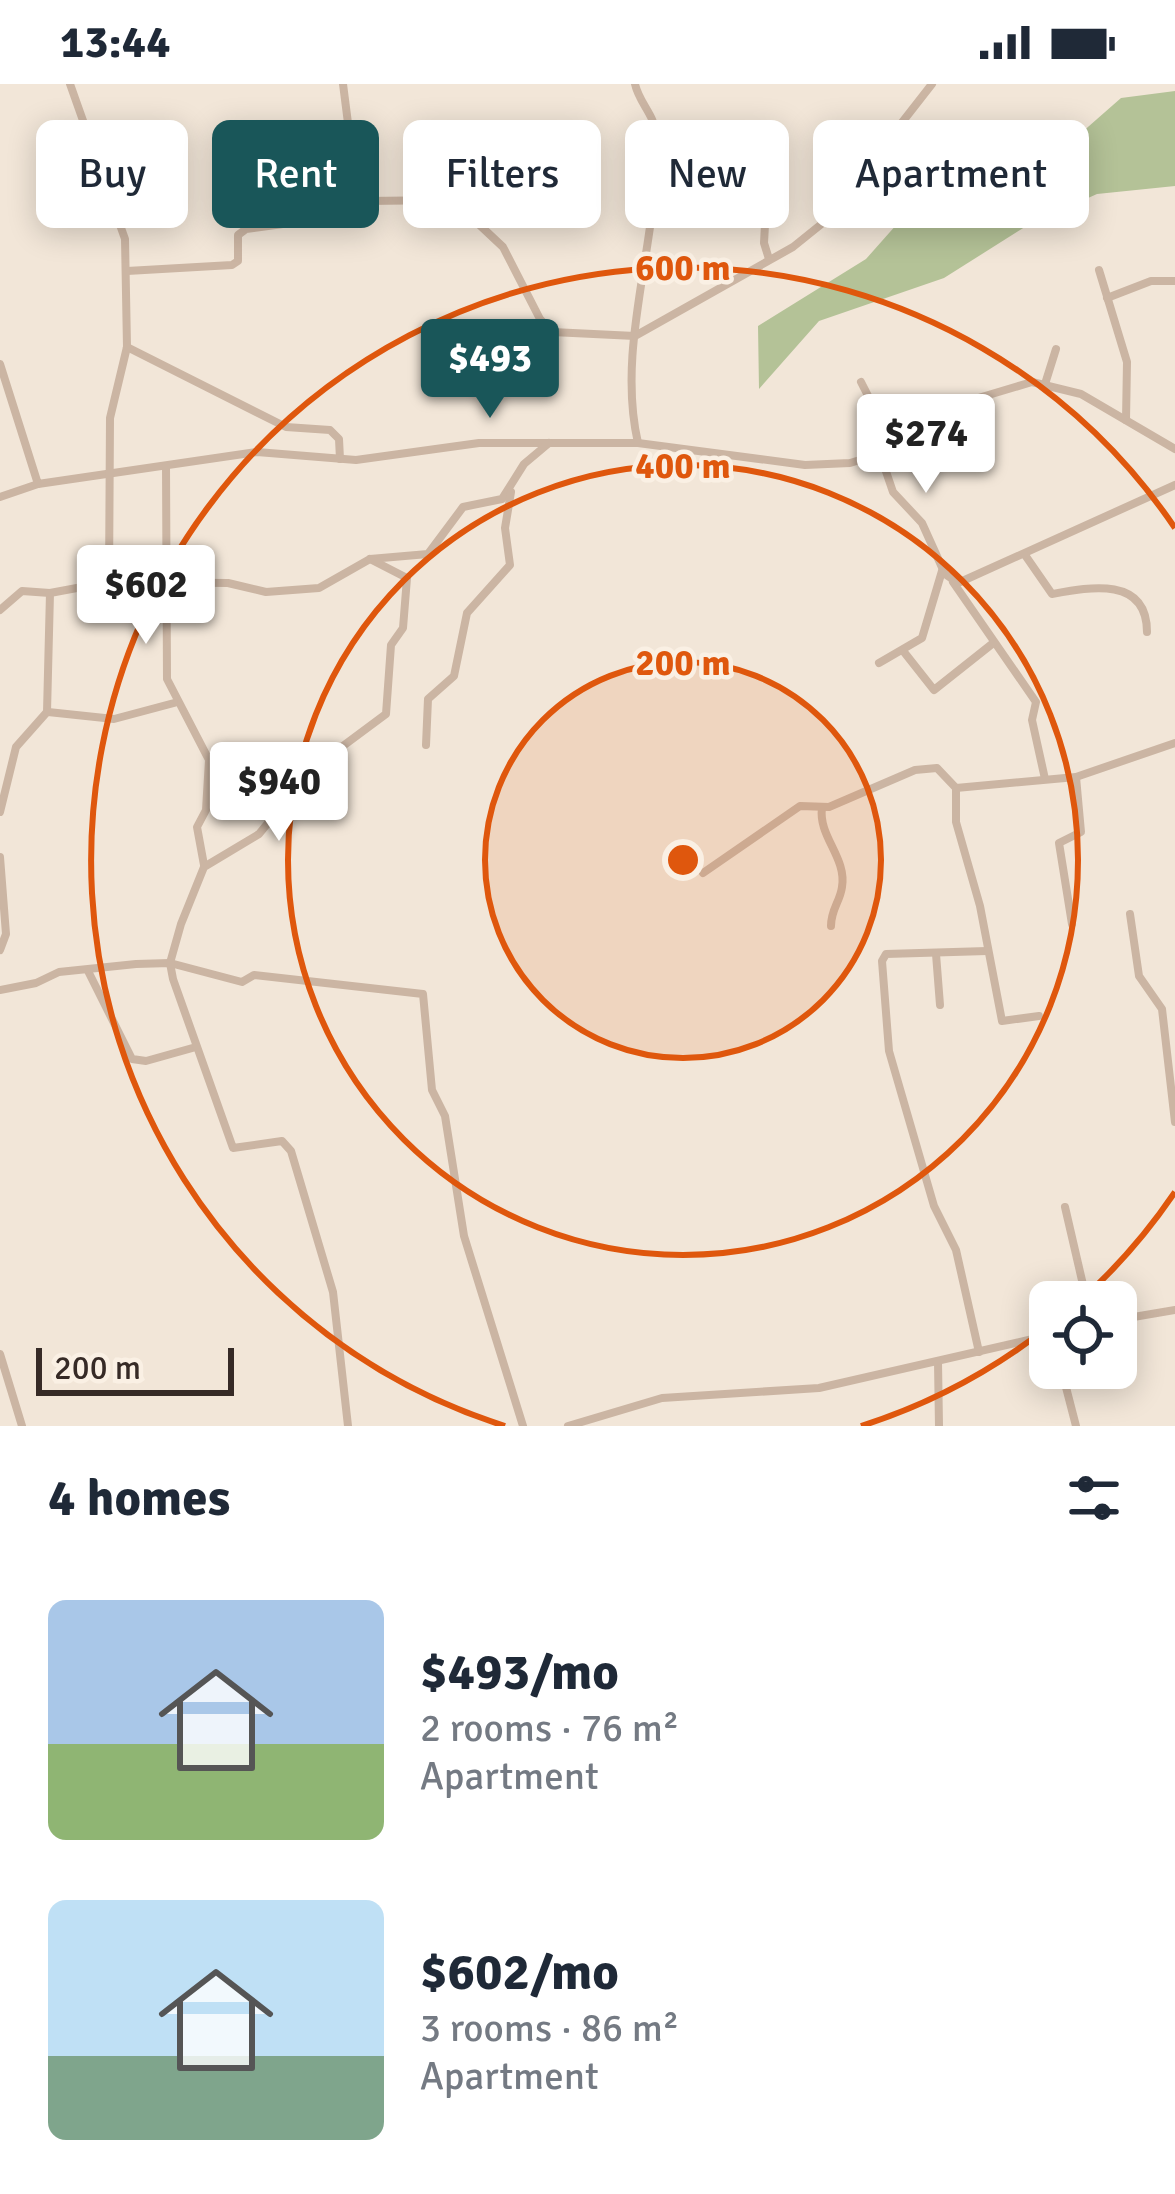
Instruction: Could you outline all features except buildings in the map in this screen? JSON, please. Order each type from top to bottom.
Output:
[{"type":"street","points":[[70,84],[121,225],[127,271],[127,347],[111,410],[109,582]]},
{"type":"street","points":[[343,84],[348,120]]},
{"type":"street","points":[[635,84],[655,125],[656,150],[635,336],[632,413],[638,443]]},
{"type":"street","points":[[379,200],[423,198],[461,203],[482,232],[503,247],[546,327],[559,334],[635,336],[793,247],[860,193],[875,157],[932,84]]},
{"type":"street","points":[[127,271],[232,265],[238,261],[242,230],[256,228]]},
{"type":"street","points":[[765,228],[769,259]]},
{"type":"street","points":[[1099,270],[1127,362],[1126,422]]},
{"type":"street","points":[[1107,298],[1151,281],[1175,280]]},
{"type":"street","points":[[127,347],[286,428],[330,430],[339,439],[340,459]]},
{"type":"street","points":[[1046,384],[1056,349]]},
{"type":"street","points":[[0,364],[38,484]]},
{"type":"street","points":[[862,382],[892,443]]},
{"type":"street","points":[[0,497],[38,484],[126,467],[257,452],[340,459],[442,444],[638,443],[805,465],[850,463],[880,454],[892,443],[1003,388],[1046,384],[1081,394],[1175,449]]},
{"type":"street","points":[[426,745],[429,695],[449,685],[461,658],[467,613],[510,565],[505,528],[511,492],[524,464],[550,442]]},
{"type":"street","points":[[880,454],[893,492],[922,523],[942,569],[1036,702],[1032,720],[1045,779]]},
{"type":"street","points":[[110,455],[126,467]]},
{"type":"street","points":[[166,466],[167,679],[174,703],[190,716],[208,760],[206,810],[197,827],[204,867],[170,963],[233,1148],[283,1141],[291,1150],[333,1292],[348,1426]]},
{"type":"street","points":[[952,582],[1175,485]]},
{"type":"street","points":[[0,610],[22,592],[50,593],[109,582],[228,583],[266,592],[319,588],[370,559],[428,554],[463,507],[499,500],[511,492]]},
{"type":"street","points":[[1025,554],[1052,594],[1094,585],[1130,594],[1146,615],[1147,632]]},
{"type":"street","points":[[204,867],[259,834],[312,769],[386,714],[391,645],[403,631],[410,586],[407,578],[370,559]]},
{"type":"street","points":[[879,663],[922,638],[942,569]]},
{"type":"street","points":[[0,812],[16,746],[47,712],[50,593]]},
{"type":"street","points":[[904,652],[934,690],[992,644]]},
{"type":"street","points":[[47,712],[114,719],[174,703]]},
{"type":"street","points":[[956,788],[1076,777],[1175,743]]},
{"type":"street","points":[[703,873],[800,806],[822,808],[921,768],[937,768],[956,788]]},
{"type":"street","points":[[1072,924],[1059,843],[1081,832],[1076,777]]},
{"type":"street","points":[[956,788],[952,806],[1002,1021],[1008,1024],[1039,1016]]},
{"type":"street","points":[[822,808],[822,828],[836,853],[842,885],[832,904],[831,926]]},
{"type":"street","points":[[0,857],[6,934],[0,950]]},
{"type":"street","points":[[1130,914],[1139,976],[1162,1010],[1175,1122]]},
{"type":"street","points":[[979,1352],[956,1250],[934,1206],[889,1051],[884,1012],[886,955],[987,951]]},
{"type":"street","points":[[935,954],[940,1005]]},
{"type":"street","points":[[0,990],[36,983],[59,972],[170,963],[242,982],[254,975],[423,994],[428,1006],[432,1090],[445,1116],[464,1236],[523,1426]]},
{"type":"street","points":[[88,971],[132,1059],[142,1062],[196,1047]]},
{"type":"street","points":[[1065,1208],[1082,1281]]},
{"type":"street","points":[[1137,1316],[1175,1310]]},
{"type":"street","points":[[568,1426],[662,1398],[819,1388],[1029,1340]]},
{"type":"street","points":[[0,1354],[22,1426]]},
{"type":"street","points":[[938,1362],[939,1426]]},
{"type":"street","points":[[1066,1389],[1076,1426]]},
{"type":"green space","points":[[1175,91],[1175,186],[1089,198],[1089,126],[1121,98]]},
{"type":"green space","points":[[894,228],[1023,228],[944,278],[819,321],[759,389],[758,326],[866,259]]}]
